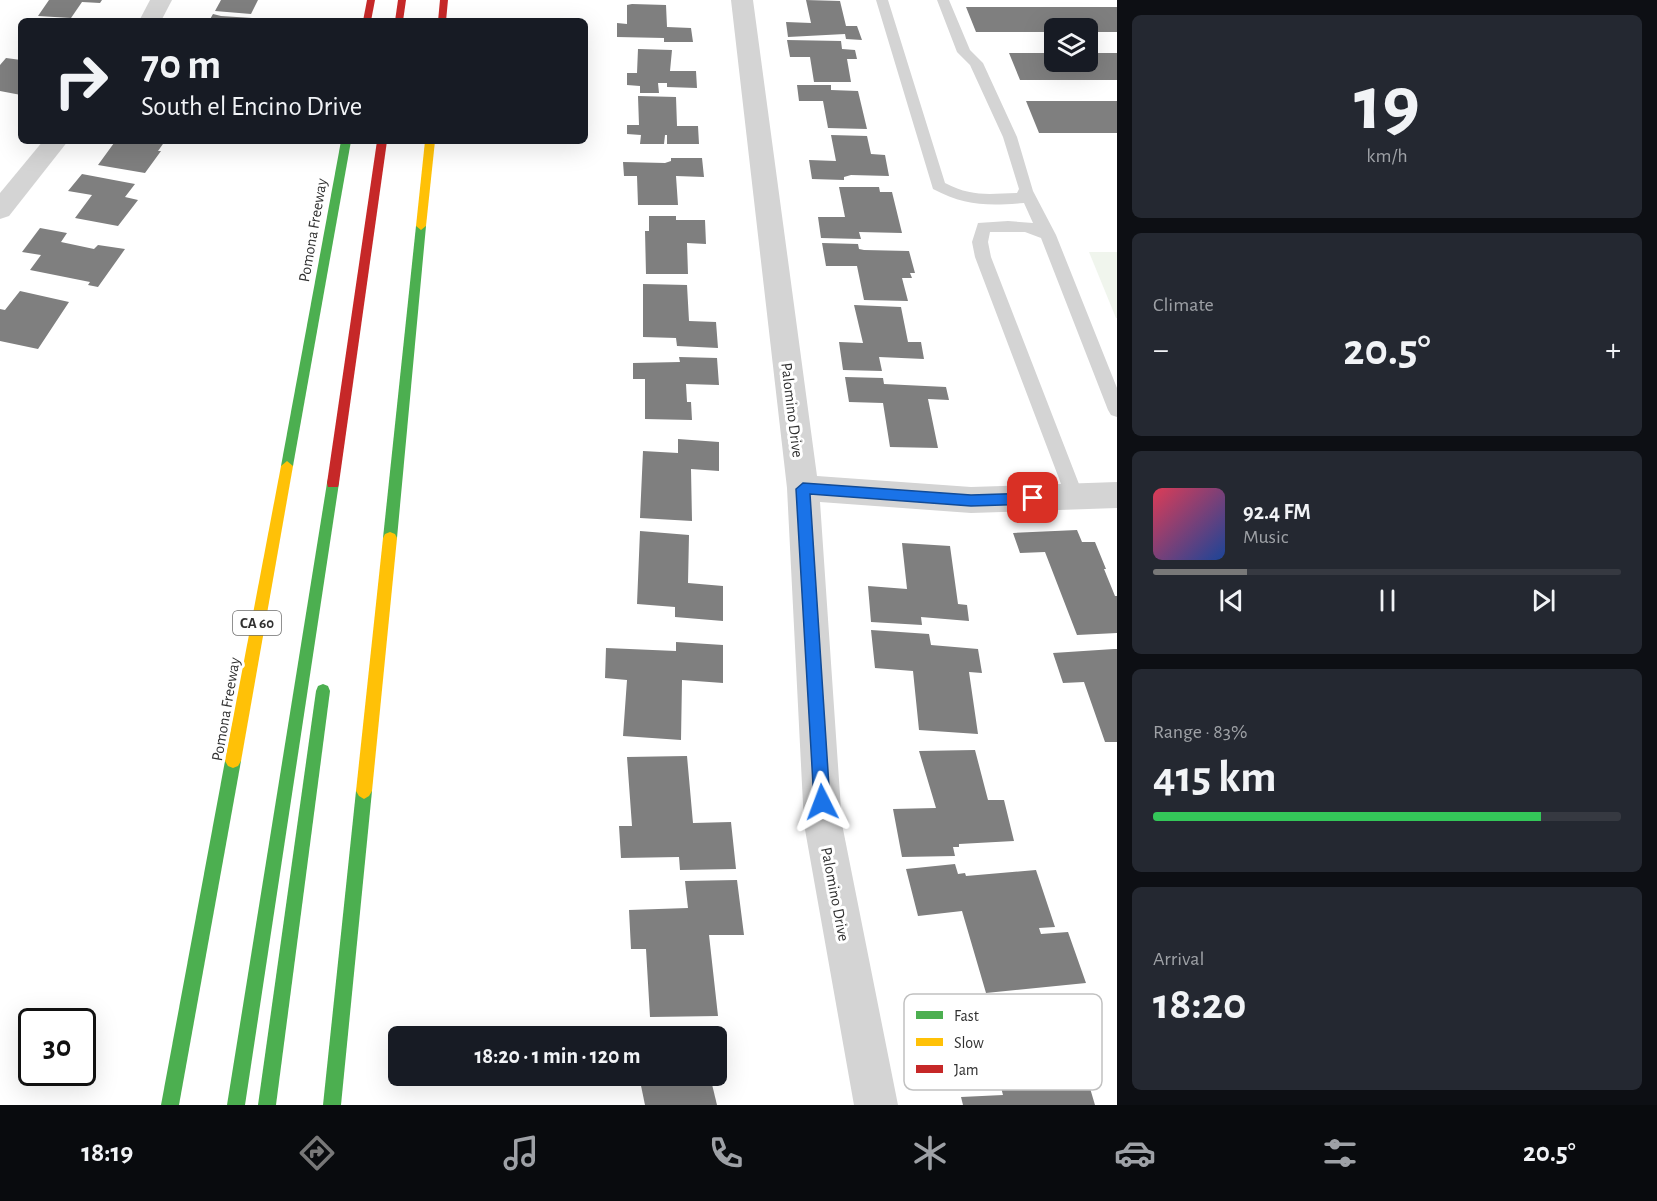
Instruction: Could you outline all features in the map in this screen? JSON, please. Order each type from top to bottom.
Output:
[{"type":"highway","points":[[368,18],[371,0]]},
{"type":"highway","points":[[399,18],[402,0]]},
{"type":"highway","points":[[413,18],[416,0]]},
{"type":"highway","points":[[442,18],[444,0]]},
{"type":"highway","name":"Pomona Freeway","points":[[170,1105],[345,144]]},
{"type":"highway","points":[[236,1105],[338,450],[382,144]]},
{"type":"highway","points":[[332,1105],[430,144]]},
{"type":"highway","points":[[267,1105],[324,682]]},
{"type":"street","points":[[152,18],[161,0]]},
{"type":"street","name":"Palomino Drive","points":[[742,0],[803,489],[823,824],[876,1105]]},
{"type":"street","points":[[0,210],[9,186],[53,144]]},
{"type":"street","points":[[803,489],[971,501],[1117,495]]},
{"type":"lane","points":[[882,0],[938,186],[960,197],[972,199],[1022,198],[1026,191]]},
{"type":"lane","points":[[943,0],[964,52],[975,63],[1010,137],[1026,191],[1045,233],[1048,234],[1117,410]]},
{"type":"lane","points":[[972,199],[983,228],[980,242],[983,257],[1075,497]]},
{"type":"lane","points":[[983,228],[1021,227],[1045,233]]},
{"type":"shaded area","points":[[1089,252],[1117,252],[1117,318],[1116,318]]},
{"type":"building","points":[[49,0],[102,0],[100,3],[82,2],[71,18],[38,16]]},
{"type":"building","points":[[221,0],[258,0],[251,14],[215,11]]},
{"type":"building","points":[[806,0],[840,1],[846,26],[857,26],[862,40],[846,39],[845,34],[788,37],[786,22],[811,23]]},
{"type":"building","points":[[627,5],[666,5],[667,27],[691,28],[693,42],[664,42],[664,38],[617,37],[617,23],[627,24]]},
{"type":"building","points":[[966,7],[1117,7],[1117,32],[1098,32],[1098,18],[1044,18],[1044,32],[976,32]]},
{"type":"building","points":[[213,14],[252,18],[211,18]]},
{"type":"building","points":[[787,40],[841,41],[842,49],[855,50],[857,59],[847,59],[851,82],[814,82],[810,57],[790,57]]},
{"type":"building","points":[[638,49],[672,50],[670,71],[696,71],[697,88],[667,87],[667,83],[658,83],[659,93],[640,93],[640,86],[627,85],[627,73],[637,73]]},
{"type":"building","points":[[1009,53],[1044,53],[1044,72],[1098,72],[1098,53],[1117,53],[1117,80],[1020,80]]},
{"type":"building","points":[[6,58],[18,60],[18,94],[0,91],[0,65]]},
{"type":"building","points":[[797,85],[831,85],[831,90],[858,91],[867,129],[828,128],[823,101],[799,101]]},
{"type":"building","points":[[638,96],[676,97],[677,126],[698,126],[699,144],[667,144],[667,135],[665,135],[664,144],[640,144],[641,135],[627,134],[627,125],[639,125]]},
{"type":"building","points":[[1026,101],[1117,101],[1117,133],[1039,133]]},
{"type":"building","points":[[831,135],[867,136],[871,154],[885,155],[889,176],[851,175],[844,177],[844,180],[812,179],[809,160],[836,161]]},
{"type":"building","points":[[113,144],[163,144],[158,151],[161,151],[145,173],[98,165]]},
{"type":"building","points":[[671,158],[702,158],[704,177],[676,176],[678,205],[638,205],[637,176],[624,176],[623,162],[665,163],[671,161]]},
{"type":"building","points":[[82,174],[135,184],[125,197],[138,200],[118,226],[75,218],[92,195],[68,191]]},
{"type":"building","points":[[839,187],[879,187],[880,192],[892,192],[902,233],[859,232],[861,239],[821,238],[818,217],[845,217]]},
{"type":"building","points":[[649,216],[676,216],[676,220],[705,220],[706,244],[687,243],[688,274],[646,274],[645,231],[649,231]]},
{"type":"building","points":[[40,228],[67,233],[61,242],[94,249],[98,245],[125,249],[98,287],[88,285],[90,282],[30,270],[41,255],[22,252]]},
{"type":"building","points":[[822,243],[858,244],[859,249],[864,250],[909,251],[915,273],[910,273],[912,278],[902,278],[908,301],[864,300],[857,266],[826,266]]},
{"type":"building","points":[[643,284],[687,285],[689,321],[716,322],[718,348],[677,346],[676,338],[643,337]]},
{"type":"building","points":[[20,291],[69,302],[38,349],[0,341],[0,309],[5,310]]},
{"type":"building","points":[[854,305],[901,307],[908,342],[921,342],[924,359],[879,357],[882,371],[843,370],[839,342],[863,343]]},
{"type":"building","points":[[679,357],[717,358],[719,385],[686,384],[687,402],[691,402],[692,420],[645,419],[645,379],[633,379],[633,363],[680,362]]},
{"type":"building","points":[[845,377],[883,378],[884,384],[946,387],[949,400],[928,399],[938,448],[890,447],[883,403],[849,402]]},
{"type":"building","points":[[678,439],[719,442],[719,471],[691,469],[692,521],[640,518],[643,451],[678,453]]},
{"type":"building","points":[[1077,530],[1082,542],[1095,542],[1115,596],[1117,596],[1117,633],[1077,635],[1045,552],[1020,553],[1013,533]]},
{"type":"building","points":[[640,531],[689,535],[688,583],[723,586],[723,621],[675,617],[675,607],[637,604]]},
{"type":"building","points":[[902,543],[950,546],[958,604],[967,605],[969,621],[921,617],[922,625],[871,622],[868,586],[907,589]]},
{"type":"building","points":[[871,630],[929,634],[931,645],[978,649],[982,673],[969,672],[978,734],[919,730],[913,671],[875,668]]},
{"type":"building","points":[[676,642],[723,645],[723,683],[682,680],[681,740],[623,736],[627,680],[605,678],[606,648],[676,651]]},
{"type":"building","points":[[1117,649],[1117,742],[1105,742],[1084,682],[1063,683],[1053,653]]},
{"type":"building","points":[[975,750],[988,800],[1004,800],[1014,841],[959,844],[959,847],[953,847],[955,856],[902,857],[893,809],[936,808],[919,751]]},
{"type":"building","points":[[687,756],[693,823],[731,822],[736,869],[680,870],[679,857],[621,858],[619,826],[632,826],[627,757]]},
{"type":"building","points":[[955,864],[958,874],[965,873],[966,876],[1036,870],[1055,927],[1039,928],[1041,934],[1068,932],[1086,983],[986,993],[962,911],[918,916],[906,869]]},
{"type":"building","points":[[737,880],[744,935],[709,935],[718,1016],[650,1017],[646,949],[631,949],[629,910],[688,908],[685,881]]},
{"type":"building","points":[[641,1086],[712,1086],[717,1105],[645,1105]]},
{"type":"building","points":[[1002,1090],[1091,1090],[1095,1105],[963,1105],[961,1097],[1003,1095]]},
{"type":"traffic: fast","points":[[287,466],[345,144]]},
{"type":"traffic: fast","points":[[390,538],[421,226]]},
{"type":"traffic: fast","points":[[236,1105],[333,483]]},
{"type":"traffic: fast","points":[[267,1105],[323,691]]},
{"type":"traffic: fast","points":[[170,1105],[233,761]]},
{"type":"traffic: fast","points":[[332,1105],[364,791]]},
{"type":"traffic: slow","points":[[421,226],[430,144]]},
{"type":"traffic: slow","points":[[233,761],[287,466]]},
{"type":"traffic: slow","points":[[364,791],[390,538]]},
{"type":"traffic: jam","points":[[368,18],[371,0]]},
{"type":"traffic: jam","points":[[399,18],[402,0]]},
{"type":"traffic: jam","points":[[442,18],[444,0]]},
{"type":"traffic: jam","points":[[333,483],[382,144]]},
{"type":"route","points":[[822,802],[803,489],[971,501],[1033,498]]}]
